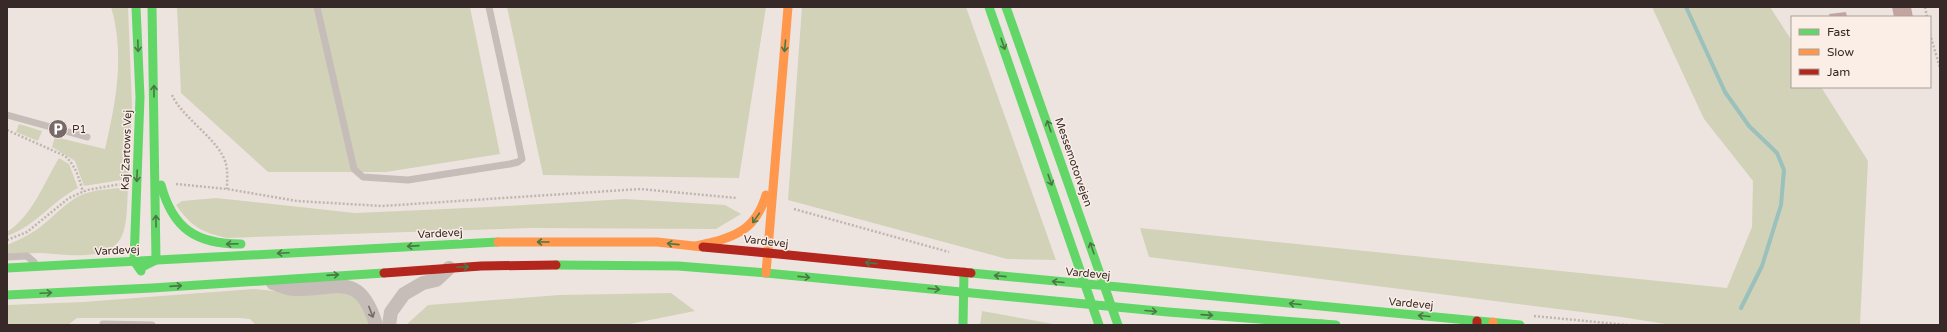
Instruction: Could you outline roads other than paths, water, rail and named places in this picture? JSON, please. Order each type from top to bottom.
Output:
[{"type":"main road","name":"Kaj Zartows Vej","points":[[134,261],[140,97],[136,7]]},
{"type":"main road","points":[[131,274],[156,260],[154,48],[152,7]]},
{"type":"main road","points":[[766,273],[788,7]]},
{"type":"main road","points":[[989,7],[1099,325]]},
{"type":"main road","name":"Messemotorvejen","points":[[1006,7],[1118,325]]},
{"type":"main road","points":[[154,153],[162,194],[170,211],[182,228],[201,239],[222,245],[254,244]]},
{"type":"main road","points":[[696,246],[723,241],[741,233],[753,223],[764,208],[775,155]]},
{"type":"main road","points":[[341,241],[381,239],[395,247]]},
{"type":"main road","name":"Vardevej","points":[[7,268],[496,242],[657,242],[1477,323],[1520,325]]},
{"type":"main road","points":[[134,261],[152,288]]},
{"type":"main road","points":[[7,295],[152,288],[264,279],[448,268],[599,264],[678,266],[766,273],[1168,312],[1336,325]]},
{"type":"main road","points":[[964,272],[964,325]]},
{"type":"main road","points":[[1112,276],[1127,318]]},
{"type":"street","points":[[389,325],[391,312],[404,294],[423,283],[436,280],[448,268]]},
{"type":"street","points":[[264,279],[292,290],[341,285],[352,288],[362,295],[372,310],[376,325]]},
{"type":"lane","points":[[317,7],[354,169],[363,177],[408,180],[510,164],[518,162],[522,159],[489,7]]},
{"type":"lane","points":[[7,115],[88,137]]},
{"type":"lane","points":[[7,257],[27,256],[39,266]]},
{"type":"lane","points":[[103,324],[152,325]]},
{"type":"waterway","points":[[1686,7],[1725,92],[1749,126],[1777,153],[1784,170],[1781,205],[1762,266],[1741,308]]},
{"type":"place","name":"P1","points":[[58,129]]}]
